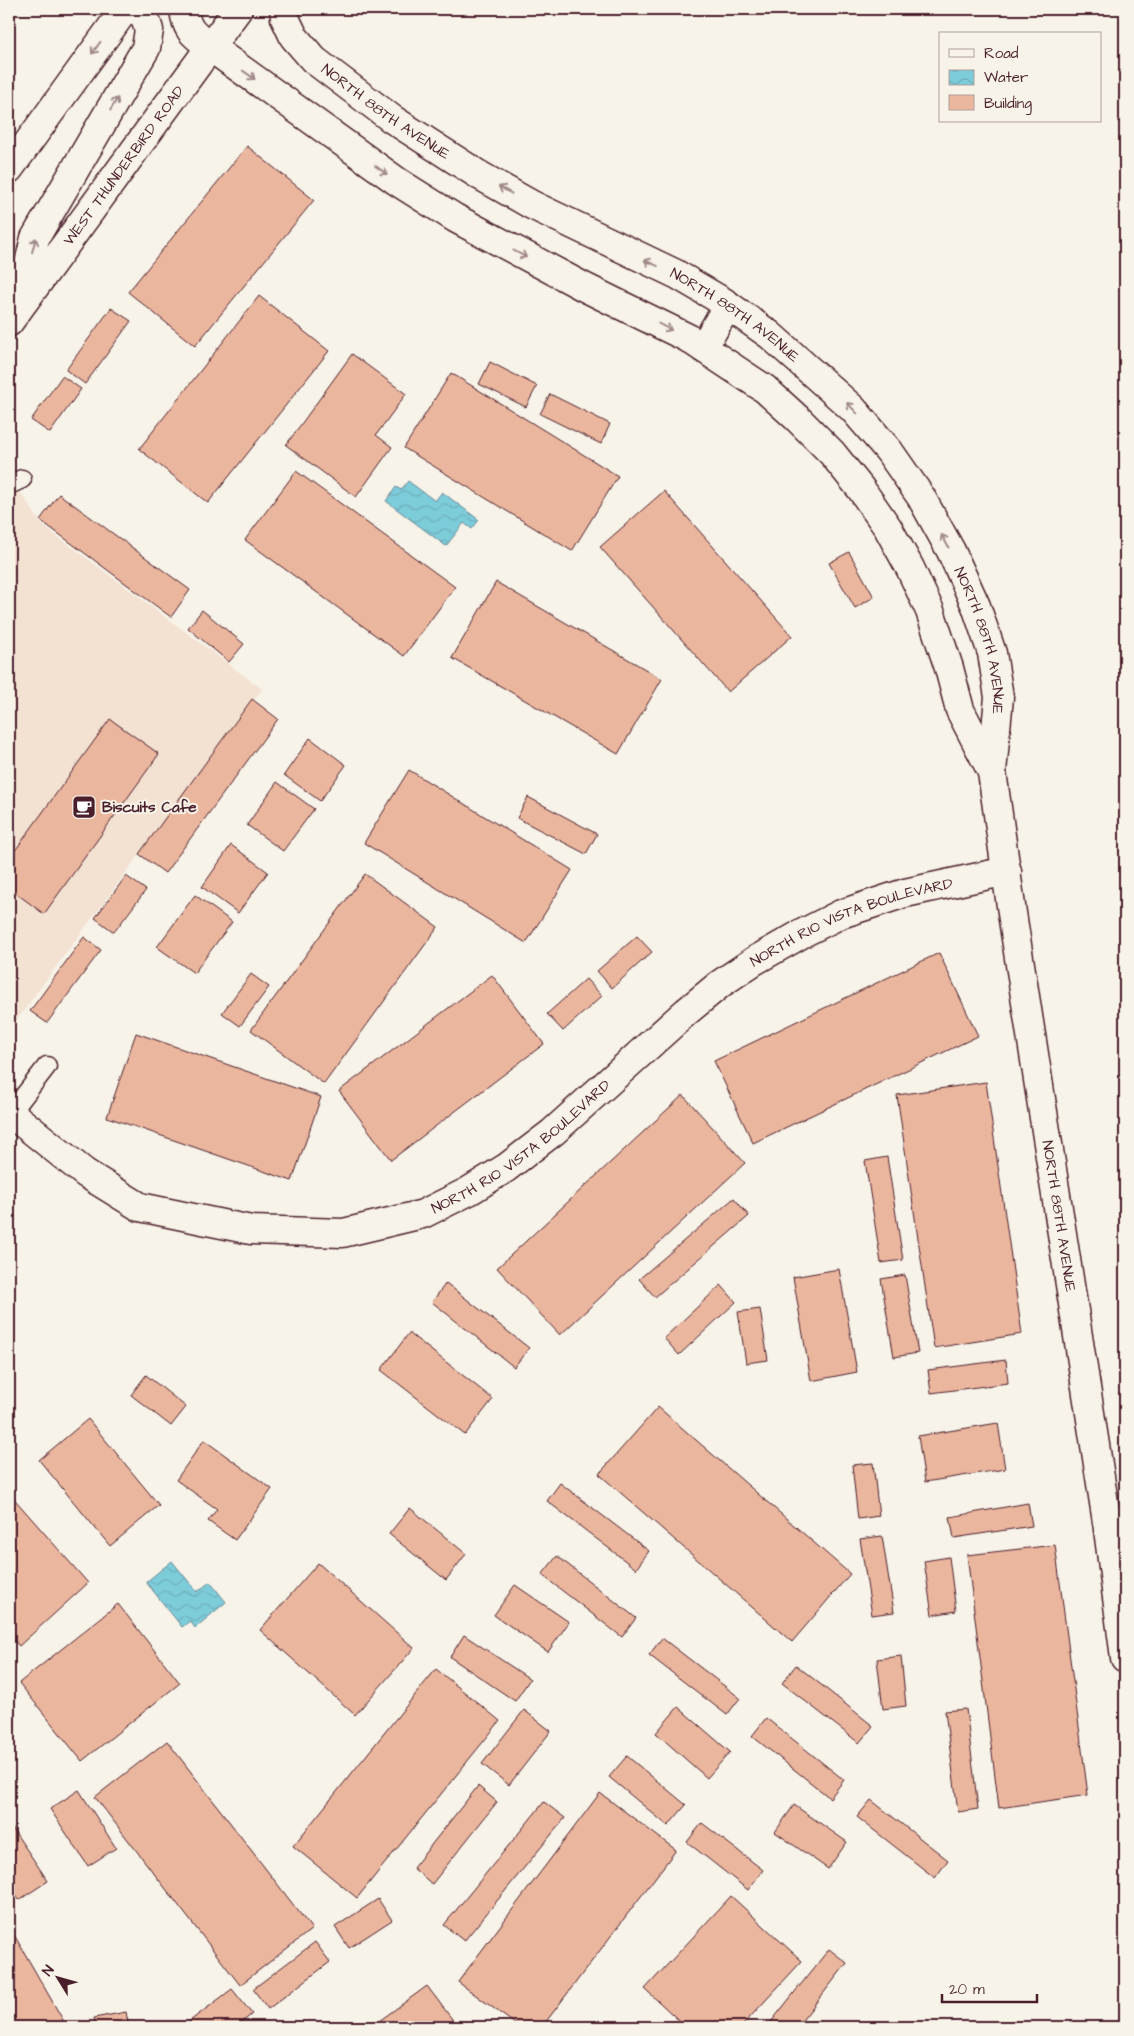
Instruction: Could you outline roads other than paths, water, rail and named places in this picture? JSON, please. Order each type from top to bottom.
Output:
[{"type":"street","points":[[11,171],[125,9]]},
{"type":"street","points":[[14,316],[35,238],[146,48],[149,30],[142,9]]},
{"type":"street","name":"NORTH 88TH AVENUE","points":[[184,9],[185,21],[191,33],[398,182],[455,218],[536,263],[688,338],[765,389],[825,446],[862,488],[888,528],[910,568],[930,612],[949,668],[960,710],[992,772]]},
{"type":"street","name":"WEST THUNDERBIRD ROAD","points":[[14,316],[238,9]]},
{"type":"street","name":"NORTH 88TH AVENUE","points":[[284,9],[285,18],[294,37],[314,60],[392,119],[479,175],[532,205],[676,274],[728,305],[770,335],[853,409],[889,451],[921,497],[951,551],[976,606],[992,653],[998,697],[992,772],[1107,1522],[1125,1658]]},
{"type":"street","points":[[703,348],[728,305]]},
{"type":"street","name":"NORTH RIO VISTA BOULEVARD","points":[[10,1113],[85,1172],[140,1207],[251,1230],[342,1233],[423,1214],[469,1191],[514,1162],[553,1132],[686,1012],[720,984],[754,961],[802,933],[841,914],[905,893],[1007,871]]},
{"type":"lane","points":[[10,1113],[46,1066]]},
{"type":"water","points":[[408,481],[435,501],[442,492],[479,520],[472,529],[464,523],[446,546],[386,501],[396,487],[401,490]]},
{"type":"water","points":[[172,1561],[197,1592],[210,1582],[226,1602],[195,1628],[190,1621],[182,1627],[146,1582]]},
{"type":"place","name":"Biscuits Cafe","points":[[84,807]]}]
